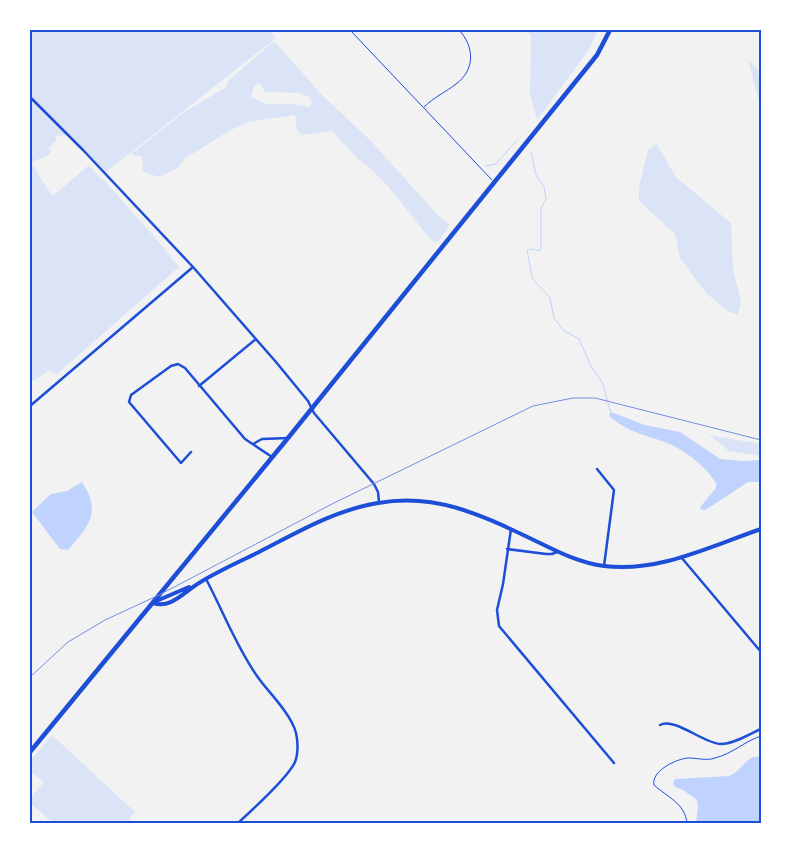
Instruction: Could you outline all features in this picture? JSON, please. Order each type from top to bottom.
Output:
[{"type":"main road","points":[[30,752],[288,438],[597,55],[610,30]]},
{"type":"main road","points":[[153,603],[200,582],[330,516],[380,502],[414,501],[447,504],[485,516],[570,557],[604,566],[631,567],[681,558],[761,529]]},
{"type":"main road","points":[[153,603],[167,604],[200,582]]},
{"type":"street","points":[[30,97],[83,150],[193,267],[256,339],[374,484],[380,502]]},
{"type":"street","points":[[30,406],[193,267]]},
{"type":"street","points":[[199,386],[256,339]]},
{"type":"street","points":[[191,452],[181,463],[129,402],[130,395],[170,366],[178,364],[185,368],[238,431],[272,457]]},
{"type":"street","points":[[253,444],[262,439],[288,438]]},
{"type":"street","points":[[597,470],[614,490],[604,566]]},
{"type":"street","points":[[510,529],[503,584],[497,610],[499,626],[614,763]]},
{"type":"street","points":[[507,549],[546,554],[552,554],[557,551]]},
{"type":"street","points":[[681,558],[761,652]]},
{"type":"street","points":[[206,579],[238,646],[257,676],[289,717],[297,738],[295,762],[285,776],[238,823]]},
{"type":"street","points":[[660,725],[668,723],[721,744],[733,742],[761,729]]},
{"type":"lane","points":[[350,30],[494,182]]},
{"type":"lane","points":[[424,107],[434,97],[456,85],[466,75],[472,56],[469,45],[459,30]]},
{"type":"path","points":[[687,823],[683,808],[654,785],[655,777],[660,771],[685,758],[713,759],[734,752],[749,740],[761,736]]},
{"type":"shaded area","points":[[30,30],[269,30],[276,38],[106,172],[71,135],[55,136],[57,140],[49,148],[51,152],[47,156],[31,162],[53,196],[89,165],[179,267],[57,374],[49,370],[34,381],[30,379]]},
{"type":"shaded area","points":[[526,30],[598,30],[588,51],[537,120],[530,94],[531,35]]},
{"type":"shaded area","points":[[274,41],[324,97],[370,140],[436,213],[450,225],[439,241],[434,242],[427,235],[388,186],[357,158],[332,131],[302,135],[297,130],[295,115],[248,122],[229,131],[184,159],[178,168],[159,177],[143,172],[142,156],[130,155],[183,113],[226,87],[228,81]],"holes":[[[259,83],[265,92],[299,93],[309,97],[312,102],[310,107],[292,104],[267,104],[251,97],[254,86]]]},
{"type":"shaded area","points":[[748,60],[761,72],[761,109]]},
{"type":"shaded area","points":[[657,144],[676,177],[731,223],[733,269],[741,301],[738,315],[726,310],[706,293],[680,258],[675,234],[639,201],[639,187],[648,150]]},
{"type":"shaded area","points":[[709,435],[761,444],[761,456],[729,451]]},
{"type":"shaded area","points":[[52,735],[135,812],[129,819],[134,823],[53,823],[30,803],[30,799],[44,782],[30,771],[30,761]]},
{"type":"water","points":[[611,412],[645,425],[680,432],[720,459],[761,460],[761,482],[748,482],[707,509],[700,509],[716,488],[716,483],[708,472],[691,457],[672,445],[623,426],[609,415]]},
{"type":"water","points":[[82,482],[91,502],[92,511],[90,518],[87,526],[68,550],[60,549],[32,512],[51,494],[67,491]]},
{"type":"water","points":[[753,757],[761,757],[761,823],[696,823],[697,800],[675,787],[673,783],[675,779],[729,776]]},
{"type":"waterway","points":[[485,166],[496,164],[517,140]]},
{"type":"waterway","points":[[531,152],[536,175],[544,187],[546,199],[541,208],[541,248],[539,251],[527,250],[532,278],[550,298],[554,318],[563,330],[579,339],[592,368],[602,382],[611,413]]},
{"type":"railway","points":[[30,677],[68,642],[105,620],[159,595],[332,504],[533,406],[573,398],[595,398],[761,440]]}]
